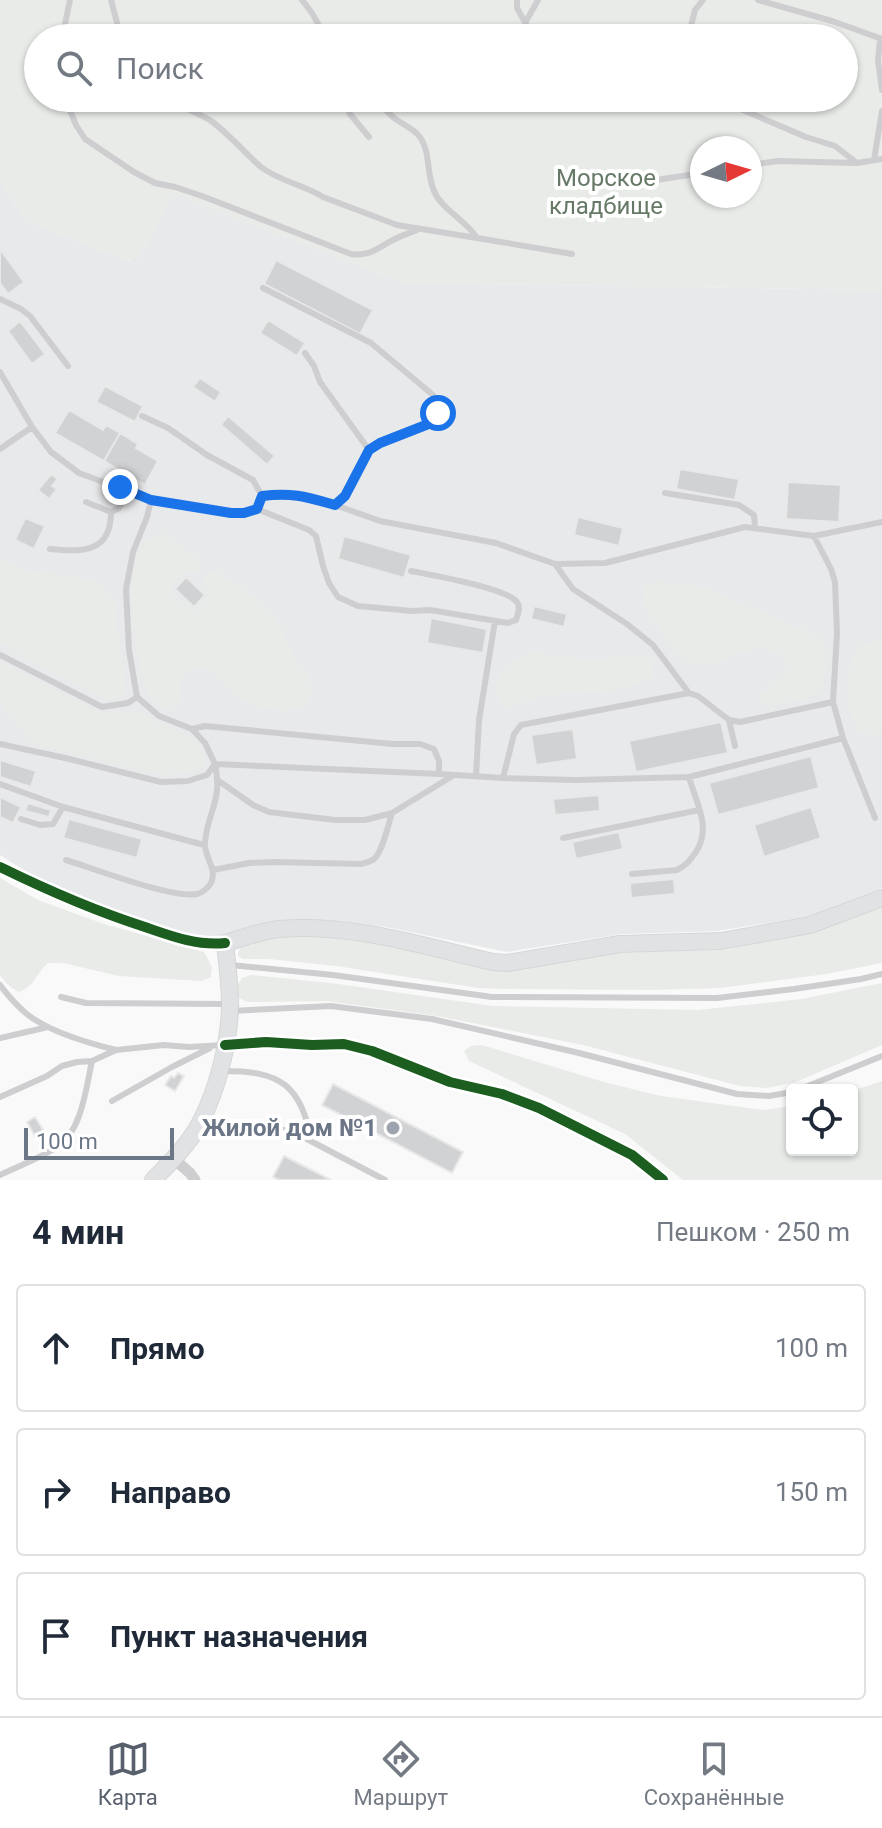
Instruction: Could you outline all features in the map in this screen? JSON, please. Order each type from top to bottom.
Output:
[{"type":"main road","points":[[153,1180],[200,1125],[213,1092],[219,1071],[219,1046],[230,1008],[225,943],[276,930],[315,928],[385,937],[507,963],[620,944],[721,941],[810,925],[882,898]]},
{"type":"street","points":[[0,867],[112,916],[187,941],[225,943]]},
{"type":"street","points":[[219,1046],[266,1042],[344,1044],[372,1051],[450,1082],[502,1094],[539,1108],[615,1144],[663,1180]]},
{"type":"street","points":[[174,1159],[195,1180]]},
{"type":"lane","points":[[65,24],[70,0]]},
{"type":"lane","points":[[111,0],[117,24]]},
{"type":"lane","points":[[302,0],[318,24]]},
{"type":"lane","points":[[517,0],[517,8],[525,23]]},
{"type":"lane","points":[[525,23],[538,0]]},
{"type":"lane","points":[[692,24],[695,10],[703,0]]},
{"type":"lane","points":[[758,0],[840,24]]},
{"type":"lane","points":[[858,31],[881,39],[878,61],[882,90]]},
{"type":"lane","points":[[762,163],[857,163],[878,160],[882,111]]},
{"type":"lane","points":[[70,112],[85,139],[155,183],[202,196],[351,254],[359,256],[375,252],[393,239],[421,229]]},
{"type":"lane","points":[[193,112],[225,132],[263,168],[360,212],[397,225],[572,254]]},
{"type":"lane","points":[[349,112],[369,137]]},
{"type":"lane","points":[[389,112],[418,133],[426,149],[429,177],[435,194],[470,227],[477,238]]},
{"type":"lane","points":[[748,112],[835,146],[857,163]]},
{"type":"lane","points":[[656,180],[690,175]]},
{"type":"lane","points":[[263,288],[371,343],[433,395],[438,404],[438,413],[431,423],[369,450],[345,496],[335,505]]},
{"type":"lane","points":[[0,299],[30,316],[68,366]]},
{"type":"lane","points":[[305,353],[320,382],[369,450]]},
{"type":"lane","points":[[0,372],[32,427],[51,452],[79,473],[151,500],[231,513],[257,509],[309,530],[316,536],[329,583],[338,597],[358,606],[430,610],[508,623],[516,620],[519,610],[517,602],[504,592],[411,571]]},
{"type":"lane","points":[[142,416],[168,428],[207,455],[253,480],[262,496]]},
{"type":"lane","points":[[0,449],[32,427]]},
{"type":"lane","points":[[86,502],[111,512],[119,508],[129,491]]},
{"type":"lane","points":[[665,493],[739,505],[754,515],[755,527]]},
{"type":"lane","points":[[262,496],[298,495],[380,521],[496,543],[555,564],[605,563],[745,527],[814,536],[882,522]]},
{"type":"lane","points":[[257,509],[262,496]]},
{"type":"lane","points":[[66,860],[182,894],[198,894],[212,882],[213,870],[204,845],[218,796],[215,764],[205,743],[192,729],[159,716],[137,697],[129,650],[126,589],[133,552],[151,500]]},
{"type":"lane","points":[[50,549],[88,550],[100,544],[108,535],[111,512]]},
{"type":"lane","points":[[814,536],[835,582],[837,633],[833,702],[843,738],[875,818]]},
{"type":"lane","points":[[555,564],[573,589],[653,645],[689,693]]},
{"type":"lane","points":[[476,776],[479,720],[495,621]]},
{"type":"lane","points":[[0,655],[102,707],[128,703],[137,697]]},
{"type":"lane","points":[[503,778],[514,734],[521,725],[689,693],[698,696],[729,720],[740,722],[833,702]]},
{"type":"lane","points":[[729,720],[735,746]]},
{"type":"lane","points":[[192,729],[205,726],[420,744],[434,749],[439,761],[439,774]]},
{"type":"lane","points":[[215,764],[503,778],[689,777],[843,738]]},
{"type":"lane","points":[[0,744],[161,782],[188,781],[207,775],[215,764]]},
{"type":"lane","points":[[219,781],[253,805],[269,812],[335,820],[365,820],[392,813],[454,775]]},
{"type":"lane","points":[[632,874],[677,870],[687,864],[701,844],[704,822],[689,777]]},
{"type":"lane","points":[[0,784],[63,807],[204,845]]},
{"type":"lane","points":[[21,819],[49,826],[56,821],[63,807]]},
{"type":"lane","points":[[563,838],[699,810]]},
{"type":"lane","points":[[213,870],[249,863],[367,863],[379,851],[392,813]]},
{"type":"lane","points":[[227,965],[333,975],[492,997],[717,998],[882,974]]},
{"type":"lane","points":[[0,985],[36,1021],[94,1045],[116,1050]]},
{"type":"lane","points":[[61,997],[86,1003],[230,1008],[331,1006],[432,1019],[737,1094],[769,1096],[786,1093]]},
{"type":"lane","points":[[0,1038],[48,1027]]},
{"type":"lane","points":[[0,1097],[62,1066],[92,1061],[116,1050],[164,1045],[219,1046]]},
{"type":"lane","points":[[112,1101],[172,1067],[219,1046]]},
{"type":"lane","points":[[812,1084],[882,1056]]},
{"type":"lane","points":[[0,1175],[59,1146],[69,1136],[76,1125],[92,1061]]},
{"type":"lane","points":[[219,1071],[251,1071],[280,1081],[296,1096],[306,1116],[312,1142]]},
{"type":"lane","points":[[278,1128],[385,1180]]},
{"type":"shaded area","points":[[0,181],[26,221],[129,261],[138,258],[174,194],[404,283],[882,290],[882,888],[806,917],[717,931],[622,934],[507,952],[386,927],[313,920],[271,923],[215,939],[186,937],[112,911],[40,880],[0,855]]},
{"type":"green space","name":"Морское кладбище","points":[[0,0],[882,0],[882,290],[404,283],[174,195],[138,258],[126,260],[26,221],[0,181]]},
{"type":"green space","points":[[160,534],[169,535],[202,565],[176,580],[170,593],[195,612],[208,597],[205,578],[214,570],[250,595],[267,609],[281,627],[309,679],[309,701],[285,711],[261,707],[239,698],[209,669],[196,669],[182,676],[173,711],[165,710],[149,695],[136,642],[132,596],[138,555],[147,541]]},
{"type":"green space","points":[[0,557],[29,571],[88,579],[103,586],[114,602],[126,692],[120,697],[105,700],[0,643]]},
{"type":"green space","points":[[659,582],[696,585],[820,638],[826,651],[825,677],[821,688],[812,696],[772,706],[761,705],[761,692],[776,683],[787,668],[781,654],[765,648],[745,651],[708,664],[691,662],[675,649],[645,604],[645,586]]},
{"type":"green space","points":[[882,639],[882,732],[877,735],[859,733],[847,697],[849,669],[858,648]]},
{"type":"green space","points":[[525,654],[586,659],[646,656],[654,669],[649,678],[636,685],[545,695],[508,708],[497,693],[497,686],[510,664]]},
{"type":"green space","points":[[0,661],[95,711],[139,711],[192,738],[207,760],[204,766],[188,773],[162,775],[41,746],[28,738],[0,704]]},
{"type":"green space","points":[[0,878],[38,900],[104,924],[204,952],[212,967],[211,977],[202,981],[119,976],[63,963],[48,963],[31,984],[18,992],[0,975]]},
{"type":"green space","points":[[882,906],[882,963],[720,988],[478,988],[336,966],[243,959],[238,956],[242,946],[252,942],[287,936],[316,936],[377,943],[494,970],[508,970],[619,953],[723,950],[812,933]]},
{"type":"green space","points":[[251,975],[331,983],[493,1006],[698,1010],[801,999],[882,983],[882,1045],[796,1082],[767,1088],[740,1086],[583,1045],[437,1016],[326,1001],[247,1002],[239,998],[237,986],[242,978]]},
{"type":"green space","points":[[482,1045],[661,1096],[763,1110],[786,1107],[786,1156],[858,1156],[858,1089],[882,1081],[882,1180],[683,1180],[625,1134],[469,1061],[464,1051],[471,1046]]},
{"type":"building","points":[[0,249],[24,282],[8,294],[0,283]]},
{"type":"building","points":[[276,260],[373,310],[360,334],[264,284]]},
{"type":"building","points":[[268,320],[305,343],[297,356],[260,333]]},
{"type":"building","points":[[20,321],[45,354],[32,364],[8,331]]},
{"type":"building","points":[[200,378],[221,392],[215,402],[193,387]]},
{"type":"building","points":[[105,386],[143,406],[135,422],[96,402]]},
{"type":"building","points":[[69,410],[103,430],[106,425],[120,433],[104,461],[55,433]]},
{"type":"building","points":[[228,416],[275,456],[267,465],[221,425]]},
{"type":"building","points":[[120,433],[138,444],[136,448],[158,461],[145,485],[104,461]]},
{"type":"building","points":[[680,469],[739,479],[735,500],[676,489]]},
{"type":"building","points":[[51,474],[58,479],[52,486],[57,489],[49,499],[38,490]]},
{"type":"building","points":[[788,482],[841,485],[839,522],[786,519]]},
{"type":"building","points":[[578,517],[623,528],[619,546],[574,535]]},
{"type":"building","points":[[25,518],[45,526],[34,549],[15,540]]},
{"type":"building","points":[[344,536],[411,555],[404,578],[338,559]]},
{"type":"building","points":[[186,577],[205,595],[194,607],[175,589]]},
{"type":"building","points":[[534,606],[567,614],[564,627],[531,619]]},
{"type":"building","points":[[431,618],[487,629],[483,653],[427,643]]},
{"type":"building","points":[[721,722],[728,753],[636,772],[629,741]]},
{"type":"building","points":[[573,729],[577,759],[536,765],[531,735]]},
{"type":"building","points":[[811,756],[819,788],[718,815],[709,783]]},
{"type":"building","points":[[0,760],[36,771],[31,787],[0,777]]},
{"type":"building","points":[[599,795],[600,811],[555,815],[553,799]]},
{"type":"building","points":[[0,797],[21,807],[13,823],[0,817]]},
{"type":"building","points":[[28,803],[51,810],[49,817],[25,811]]},
{"type":"building","points":[[811,807],[821,838],[764,857],[754,825]]},
{"type":"building","points":[[69,819],[142,839],[137,858],[63,838]]},
{"type":"building","points":[[619,832],[623,849],[576,859],[572,842]]},
{"type":"building","points":[[674,879],[675,894],[631,898],[630,883]]},
{"type":"building","points":[[178,1073],[184,1076],[175,1091],[165,1085],[171,1076],[174,1078]]},
{"type":"building","name":"Жилой дом №1","points":[[333,1084],[463,1152],[452,1173],[322,1105]]},
{"type":"building","points":[[35,1117],[45,1133],[36,1138],[27,1122]]},
{"type":"building","points":[[284,1156],[331,1180],[279,1180],[273,1177]]},
{"type":"cycle path","points":[[0,867],[53,892],[165,934],[194,942],[225,943]]},
{"type":"cycle path","points":[[225,1045],[266,1042],[344,1044],[372,1051],[450,1082],[502,1094],[539,1108],[632,1155],[663,1180]]},
{"type":"place","name":"Жилой дом №1","points":[[393,1128]]},
{"type":"route","points":[[120,487],[151,500],[231,513],[257,509],[262,496],[285,493],[335,505],[345,496],[369,450],[431,423],[438,413]]}]
